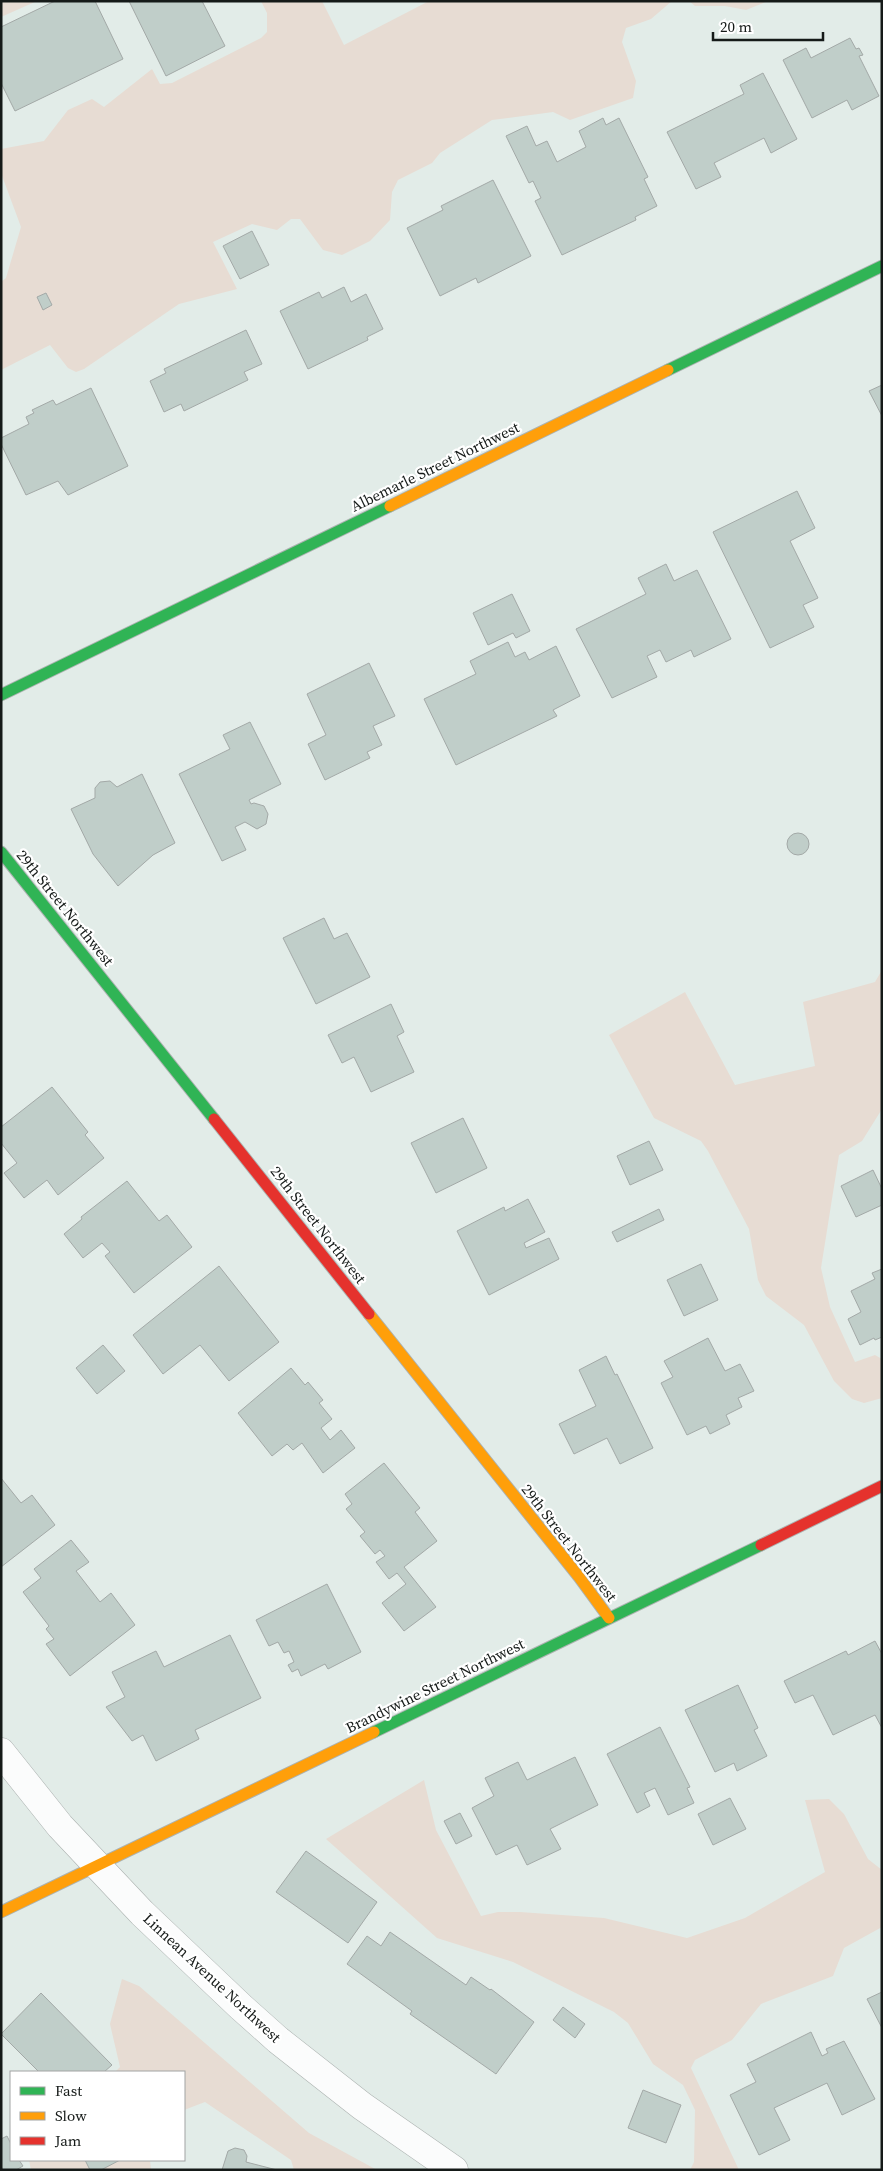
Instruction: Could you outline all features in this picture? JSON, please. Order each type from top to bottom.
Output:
[{"type":"street","name":"Albemarle Street Northwest","points":[[1,695],[882,266]]},
{"type":"street","name":"29th Street Northwest","points":[[1,852],[573,1569],[609,1618]]},
{"type":"street","name":"Brandywine Street Northwest","points":[[1,1912],[882,1486]]},
{"type":"street","name":"Linnean Avenue Northwest","points":[[1,1752],[60,1826],[196,1965],[278,2040],[362,2106],[454,2170]]},
{"type":"shaded area","points":[[1,1],[37,1],[1,17]]},
{"type":"shaded area","points":[[261,1],[322,1],[344,45],[429,1],[672,1],[651,19],[626,28],[622,42],[636,81],[633,98],[570,120],[553,112],[492,120],[440,153],[432,163],[398,180],[392,192],[390,220],[370,241],[342,255],[323,250],[300,219],[291,219],[277,230],[252,224],[213,242],[237,289],[179,304],[84,369],[76,372],[68,368],[50,345],[1,370],[1,282],[6,278],[21,227],[1,173],[1,149],[44,141],[68,110],[92,99],[104,107],[152,69],[160,84],[172,83],[261,38],[267,32],[267,13]]},
{"type":"shaded area","points":[[689,1],[768,1],[746,10],[725,6],[695,6]]},
{"type":"shaded area","points":[[882,970],[882,1109],[862,1141],[839,1155],[821,1268],[830,1307],[855,1362],[875,1355],[882,1359],[882,1398],[864,1403],[852,1399],[834,1381],[804,1325],[766,1296],[758,1280],[749,1229],[708,1151],[701,1141],[654,1118],[609,1035],[685,992],[735,1085],[815,1066],[803,1002],[875,982]]},
{"type":"shaded area","points":[[424,1780],[436,1830],[481,1916],[498,1912],[520,1912],[604,1918],[687,1938],[745,1918],[825,1872],[805,1800],[829,1799],[844,1814],[868,1859],[882,1870],[882,1927],[844,1948],[833,1976],[761,2004],[732,2040],[695,2060],[691,2068],[739,2170],[690,2170],[694,2162],[695,2110],[683,2085],[653,2064],[628,2023],[614,2012],[513,1962],[437,1938],[326,1839]]},
{"type":"shaded area","points":[[122,1979],[139,1986],[309,2133],[377,2170],[294,2170],[291,2160],[205,2102],[185,2110],[185,2071],[116,2071],[120,2067],[110,2024]]},
{"type":"shaded area","points":[[29,2161],[150,2161],[151,2170],[31,2170]]},
{"type":"building","points":[[55,1],[95,1],[123,59],[15,111],[1,83],[1,27]]},
{"type":"building","points":[[129,1],[202,1],[225,46],[166,76]]},
{"type":"building","points":[[850,38],[856,49],[859,48],[863,55],[859,56],[879,96],[852,110],[847,100],[812,118],[783,60],[806,48],[811,58]]},
{"type":"building","points":[[763,73],[797,139],[771,153],[764,138],[714,163],[721,177],[696,189],[667,132],[744,94],[740,85]]},
{"type":"building","points":[[603,118],[606,125],[619,118],[648,177],[644,179],[657,206],[635,217],[636,220],[562,255],[535,201],[541,198],[533,181],[529,183],[506,136],[527,126],[536,146],[547,141],[557,162],[586,147],[579,131]]},
{"type":"building","points":[[493,180],[531,256],[478,283],[476,278],[440,296],[407,228],[443,210],[441,206]]},
{"type":"building","points":[[252,231],[269,265],[240,279],[223,246]]},
{"type":"building","points":[[344,287],[351,302],[366,294],[383,329],[367,337],[368,340],[308,369],[280,311],[319,292],[322,298]]},
{"type":"building","points":[[46,293],[52,305],[43,310],[37,297]]},
{"type":"building","points":[[246,330],[262,364],[244,372],[248,380],[184,411],[181,404],[164,412],[150,381],[166,373],[164,369]]},
{"type":"building","points":[[882,385],[882,416],[869,391]]},
{"type":"building","points":[[91,388],[128,466],[68,495],[58,481],[26,495],[1,444],[1,438],[29,424],[26,417],[34,413],[32,410],[53,400],[56,405]]},
{"type":"building","points":[[797,491],[815,528],[790,541],[818,598],[803,605],[814,627],[770,648],[713,532]]},
{"type":"building","points":[[666,564],[674,581],[697,570],[731,639],[694,657],[691,650],[666,662],[660,650],[647,656],[657,677],[612,698],[576,629],[646,594],[638,578]]},
{"type":"building","points":[[512,594],[530,631],[516,638],[513,633],[488,645],[473,613]]},
{"type":"building","points":[[508,642],[515,657],[525,652],[529,660],[556,646],[580,696],[553,710],[557,716],[456,765],[424,699],[476,674],[470,661]]},
{"type":"building","points":[[369,663],[395,716],[373,726],[382,745],[367,752],[370,758],[325,780],[308,744],[326,735],[307,694]]},
{"type":"building","points":[[250,722],[281,784],[249,800],[251,804],[264,806],[268,814],[266,824],[257,829],[245,822],[235,827],[246,850],[222,861],[179,774],[230,749],[223,735]]},
{"type":"building","points":[[142,774],[175,843],[153,855],[118,886],[93,854],[71,809],[95,798],[95,788],[100,782],[110,781],[117,787]]},
{"type":"building","points":[[798,833],[806,836],[809,844],[806,852],[798,855],[790,852],[787,844],[790,836]]},
{"type":"building","points":[[324,918],[334,939],[347,933],[370,977],[316,1004],[283,938]]},
{"type":"building","points":[[391,1004],[404,1032],[397,1036],[414,1072],[371,1092],[354,1057],[342,1063],[328,1035]]},
{"type":"building","points":[[52,1087],[88,1132],[85,1135],[104,1158],[58,1195],[47,1180],[24,1198],[4,1173],[17,1163],[1,1143],[1,1127]]},
{"type":"building","points":[[463,1118],[487,1168],[436,1193],[411,1143]]},
{"type":"building","points":[[649,1141],[663,1170],[630,1185],[617,1156]]},
{"type":"building","points":[[873,1170],[882,1189],[882,1205],[856,1217],[841,1186]]},
{"type":"building","points":[[127,1181],[159,1221],[167,1215],[192,1247],[134,1293],[105,1256],[110,1252],[102,1243],[83,1258],[64,1234],[82,1219],[81,1217]]},
{"type":"building","points":[[528,1199],[545,1232],[524,1243],[526,1248],[549,1238],[559,1259],[489,1295],[457,1231],[504,1207],[505,1211]]},
{"type":"building","points":[[659,1209],[664,1220],[617,1242],[612,1232]]},
{"type":"building","points":[[701,1264],[718,1300],[684,1316],[667,1280]]},
{"type":"building","points":[[219,1266],[279,1342],[229,1381],[200,1345],[163,1374],[133,1335]]},
{"type":"building","points":[[882,1269],[882,1337],[875,1340],[874,1338],[860,1345],[848,1319],[861,1312],[851,1291],[875,1279],[872,1273]]},
{"type":"building","points":[[708,1338],[725,1371],[740,1364],[754,1391],[738,1398],[742,1407],[726,1415],[730,1424],[710,1434],[706,1426],[687,1435],[661,1383],[673,1377],[664,1361]]},
{"type":"building","points":[[103,1345],[125,1371],[97,1394],[76,1368]]},
{"type":"building","points":[[606,1356],[615,1375],[617,1374],[653,1448],[620,1464],[607,1438],[574,1454],[559,1424],[596,1406],[579,1370]]},
{"type":"building","points":[[291,1368],[305,1385],[308,1382],[323,1400],[319,1403],[332,1419],[321,1428],[330,1440],[341,1430],[355,1448],[323,1473],[302,1443],[293,1450],[287,1444],[272,1456],[238,1413]]},
{"type":"building","points":[[384,1463],[420,1508],[415,1512],[437,1541],[404,1567],[436,1607],[404,1631],[382,1603],[406,1584],[397,1573],[389,1579],[376,1562],[385,1556],[380,1550],[375,1554],[360,1536],[365,1532],[346,1509],[352,1504],[345,1494]]},
{"type":"building","points":[[1,1478],[21,1503],[32,1495],[55,1525],[1,1567]]},
{"type":"building","points":[[71,1540],[89,1562],[76,1571],[100,1602],[111,1593],[135,1625],[70,1676],[46,1644],[54,1639],[46,1629],[49,1626],[23,1592],[41,1578],[34,1569]]},
{"type":"building","points":[[327,1584],[361,1652],[328,1669],[325,1664],[301,1676],[298,1669],[292,1672],[288,1665],[294,1662],[289,1651],[284,1653],[278,1642],[269,1646],[256,1620]]},
{"type":"building","points":[[230,1635],[261,1698],[195,1730],[199,1739],[156,1761],[143,1735],[132,1741],[106,1707],[125,1697],[112,1672],[156,1651],[164,1667]]},
{"type":"building","points":[[875,1641],[882,1654],[882,1728],[875,1715],[833,1735],[813,1695],[795,1703],[784,1681],[846,1651],[848,1655]]},
{"type":"building","points":[[738,1685],[758,1728],[754,1730],[767,1756],[737,1771],[734,1763],[715,1772],[685,1710]]},
{"type":"building","points":[[660,1727],[690,1787],[687,1788],[694,1803],[668,1815],[655,1788],[644,1793],[650,1806],[637,1813],[607,1754]]},
{"type":"building","points":[[575,1757],[598,1805],[550,1829],[561,1849],[527,1865],[517,1845],[496,1855],[472,1808],[494,1796],[485,1778],[518,1762],[527,1780]]},
{"type":"building","points":[[730,1798],[746,1829],[713,1845],[698,1814]]},
{"type":"building","points":[[460,1813],[472,1836],[456,1844],[444,1821]]},
{"type":"building","points":[[306,1851],[377,1902],[348,1943],[276,1892]]},
{"type":"building","points":[[390,1932],[466,1985],[471,1977],[491,1989],[534,2022],[496,2074],[410,2014],[412,2011],[347,1964],[367,1936],[381,1946]]},
{"type":"building","points":[[882,1992],[882,2028],[867,1999]]},
{"type":"building","points":[[41,1993],[112,2065],[105,2071],[38,2071],[1,2034]]},
{"type":"building","points":[[563,2007],[585,2024],[575,2038],[553,2020]]},
{"type":"building","points":[[811,2032],[822,2056],[828,2053],[826,2049],[844,2041],[875,2099],[842,2115],[827,2083],[774,2108],[790,2140],[759,2155],[730,2095],[756,2082],[747,2064]]},
{"type":"building","points":[[643,2090],[681,2105],[666,2143],[628,2128]]},
{"type":"building","points":[[7,2136],[10,2142],[10,2161],[20,2161],[23,2166],[16,2170],[3,2170],[1,2166],[1,2139]]},
{"type":"building","points":[[235,2148],[244,2150],[247,2156],[246,2162],[277,2170],[222,2170],[228,2151]]},
{"type":"building","points":[[86,2161],[118,2161],[101,2170],[90,2170]]},
{"type":"traffic: fast","points":[[668,370],[882,266]]},
{"type":"traffic: fast","points":[[1,695],[390,506]]},
{"type":"traffic: fast","points":[[1,852],[214,1119]]},
{"type":"traffic: fast","points":[[374,1732],[761,1545]]},
{"type":"traffic: slow","points":[[390,506],[668,370]]},
{"type":"traffic: slow","points":[[369,1314],[579,1577],[609,1618]]},
{"type":"traffic: slow","points":[[1,1912],[374,1732]]},
{"type":"traffic: jam","points":[[214,1119],[369,1314]]},
{"type":"traffic: jam","points":[[761,1545],[882,1486]]}]
